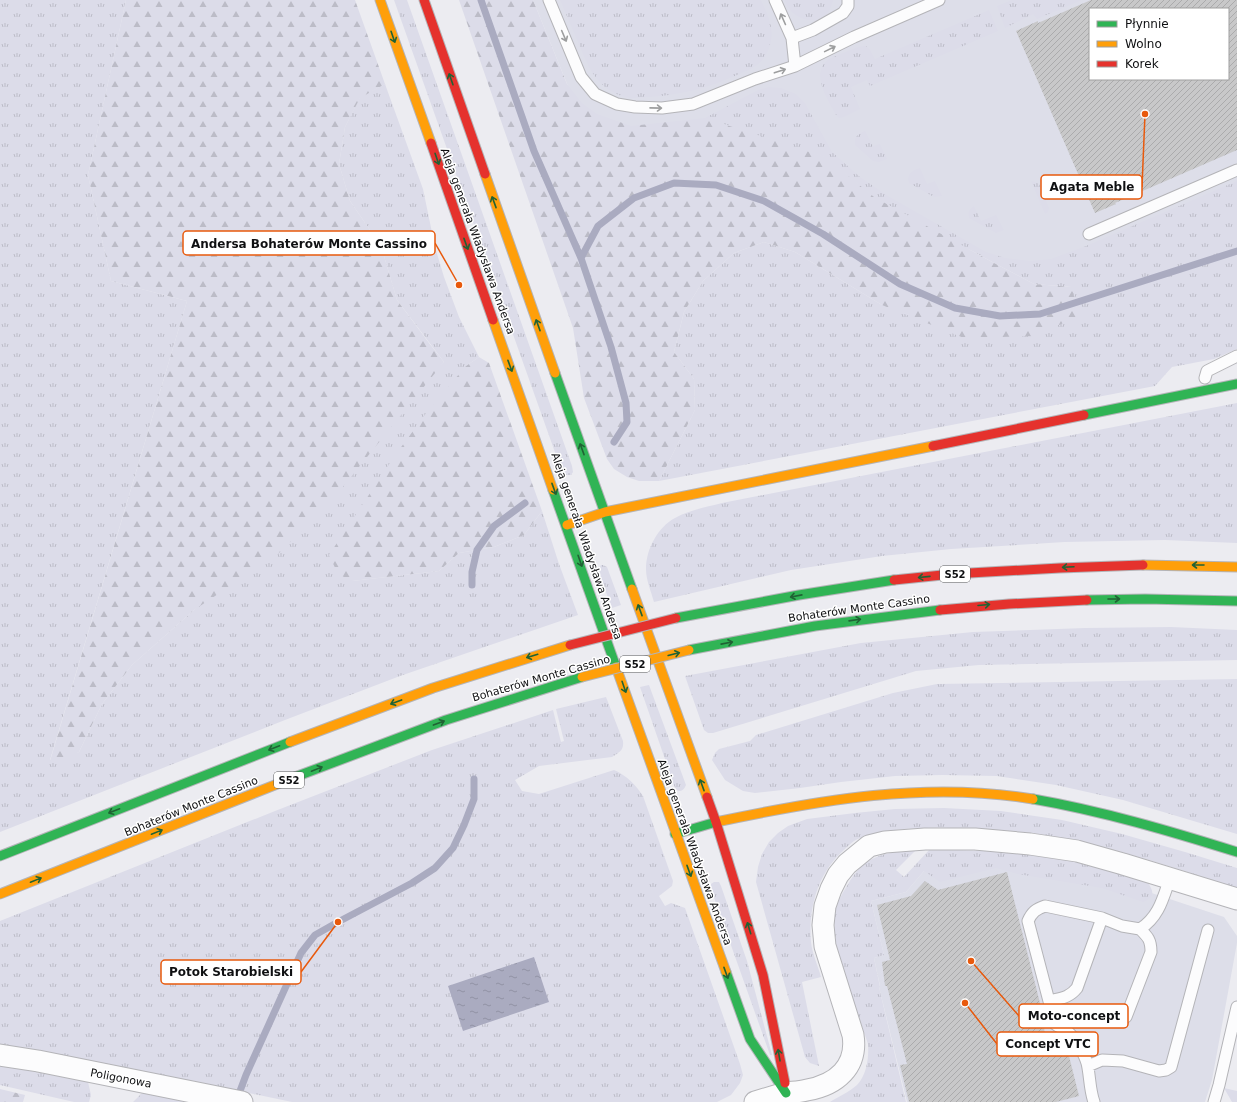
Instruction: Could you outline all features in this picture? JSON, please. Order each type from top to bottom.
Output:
[{"type":"main road","name":"Aleja generała Władysława Andersa","points":[[380,0],[567,525],[675,834],[750,1039],[788,1098]]},
{"type":"main road","points":[[424,0],[604,512],[716,822],[763,976],[788,1098]]},
{"type":"main road","points":[[567,525],[604,512],[1237,384]]},
{"type":"main road","name":"Bohaterów Monte Cassino","points":[[0,856],[346,720],[433,688],[570,645],[676,618],[804,594],[924,576],[1108,566],[1202,565],[1237,567]]},
{"type":"main road","name":"Bohaterów Monte Cassino","points":[[0,894],[367,749],[446,720],[582,677],[689,650],[808,626],[927,610],[1018,602],[1107,599],[1188,599],[1237,601]]},
{"type":"main road","points":[[675,834],[716,822],[799,804],[851,797],[898,793],[982,793],[1068,805],[1116,816],[1175,832],[1237,852]]},
{"type":"street","points":[[755,1102],[788,1098],[833,1081],[840,1076],[851,1063],[854,1043],[853,1035],[825,946],[823,925],[825,906],[838,875],[847,864],[869,846],[884,842],[924,839],[975,839],[1030,844],[1077,851],[1237,899]]},
{"type":"street","name":"Poligonowa","points":[[0,1055],[242,1102]]},
{"type":"lane","points":[[549,0],[581,77],[595,94],[617,104],[635,107],[662,108],[693,104],[756,79],[795,66],[854,37],[939,0]]},
{"type":"lane","points":[[775,0],[792,38],[795,66]]},
{"type":"lane","points":[[792,38],[813,30],[843,13],[848,6],[848,0]]},
{"type":"lane","points":[[1089,234],[1237,170]]},
{"type":"lane","points":[[1205,378],[1207,371],[1237,356]]},
{"type":"lane","points":[[1140,929],[1149,923],[1156,915],[1170,878]]},
{"type":"lane","points":[[1094,1102],[1088,1066],[1075,1040],[1068,1032],[1055,1024],[1028,921],[1031,913],[1038,908],[1046,906],[1102,918],[1122,926],[1140,929],[1148,937],[1151,944],[1151,952],[1126,1017]]},
{"type":"lane","points":[[1049,1001],[1067,997],[1077,988],[1102,918]]},
{"type":"lane","points":[[1088,1066],[1102,1060],[1123,1061],[1159,1071],[1166,1070],[1171,1067],[1208,930]]},
{"type":"lane","points":[[1214,1102],[1237,1007]]},
{"type":"shaded area","points":[[533,0],[1237,0],[1237,233],[1072,287],[631,126],[585,128]]},
{"type":"shaded area","points":[[997,861],[1085,871],[1224,917],[1237,936],[1237,943],[1212,1080],[1205,1102],[907,1102],[879,987],[874,958],[884,955],[871,901],[906,892],[924,871]]},
{"type":"green space","points":[[0,0],[126,0],[88,175],[111,281],[187,301],[50,760],[79,752],[102,704],[132,665],[194,610],[444,362],[397,300],[381,246],[350,201],[339,164],[345,127],[360,97],[385,84],[423,189],[435,247],[444,277],[459,317],[479,357],[466,366],[352,581],[439,571],[459,553],[494,547],[524,535],[542,511],[559,564],[578,615],[400,676],[0,832]]},
{"type":"green space","points":[[126,0],[355,0],[385,84],[360,98],[345,127],[339,164],[350,201],[381,246],[397,300],[444,362],[329,504],[278,554],[194,610],[132,665],[102,704],[79,752],[67,758],[50,761],[187,301],[111,281],[88,175]]},
{"type":"green space","points":[[394,0],[407,0],[572,466],[573,472],[571,475],[567,475],[562,472]]},
{"type":"green space","points":[[459,0],[533,0],[567,84],[582,103],[597,114],[631,126],[705,118],[825,157],[874,197],[994,263],[1034,284],[1072,287],[1078,316],[1036,336],[964,338],[882,305],[795,252],[764,242],[734,253],[703,281],[684,312],[674,352],[694,379],[695,410],[659,481],[639,481],[627,477],[614,469],[607,459],[584,398],[573,328]]},
{"type":"green space","points":[[560,0],[761,0],[771,27],[771,40],[766,55],[757,65],[726,80],[683,93],[633,98],[612,92],[606,88],[592,73]]},
{"type":"green space","points":[[785,0],[833,1],[826,15],[822,18],[808,20],[794,14],[788,7]]},
{"type":"green space","points":[[1012,0],[1082,0],[1037,19],[1033,14],[1005,28],[997,6]]},
{"type":"green space","points":[[989,10],[998,31],[870,86],[867,80],[851,87],[860,109],[844,117],[839,118],[836,115],[825,94],[820,79],[823,65],[829,59],[856,48],[866,46],[875,59]]},
{"type":"green space","points":[[769,87],[781,88],[796,94],[805,103],[832,152],[860,177],[888,196],[986,252],[1005,258],[1030,261],[1051,259],[1086,246],[1237,181],[1237,349],[1214,359],[1172,367],[1155,386],[659,481],[695,410],[694,379],[674,352],[684,312],[703,281],[734,253],[764,242],[795,252],[882,305],[1072,287],[1034,284],[994,263],[874,197],[825,157],[705,118],[758,90]]},
{"type":"green space","points":[[865,131],[873,146],[880,144],[887,159],[879,162],[873,161],[855,145],[855,139],[857,136]]},
{"type":"green space","points":[[920,168],[927,184],[935,181],[942,196],[934,197],[909,183],[908,179],[911,173]]},
{"type":"green space","points":[[1031,181],[1039,184],[1049,208],[1048,212],[1045,214]]},
{"type":"green space","points":[[974,206],[981,221],[996,215],[1004,230],[996,233],[969,218],[969,211]]},
{"type":"green space","points":[[479,357],[489,363],[542,511],[524,535],[494,547],[459,553],[439,571],[352,581],[338,574],[329,555],[396,454],[430,408],[466,366]]},
{"type":"green space","points":[[1237,403],[1237,543],[1165,540],[1065,542],[951,549],[882,556],[791,570],[654,602],[646,573],[648,554],[658,533],[669,522],[680,515],[722,503]]},
{"type":"green space","points":[[601,565],[607,567],[621,605],[612,608],[598,571]]},
{"type":"green space","points":[[1171,627],[1237,630],[1237,660],[979,665],[916,671],[713,733],[708,733],[704,730],[685,676],[861,643],[973,632]]},
{"type":"green space","points":[[1237,679],[1237,834],[1123,800],[1056,785],[997,776],[895,776],[755,793],[743,791],[725,780],[712,760],[715,753],[719,749],[750,741],[756,735],[893,693],[937,684]]},
{"type":"green space","points":[[649,685],[686,785],[681,791],[678,791],[675,788],[640,687]]},
{"type":"green space","points":[[606,697],[623,741],[623,747],[620,751],[612,757],[539,766],[515,780],[522,791],[539,794],[614,770],[634,784],[643,796],[673,881],[672,886],[659,896],[665,906],[671,903],[685,908],[740,1064],[743,1075],[740,1083],[731,1095],[717,1102],[292,1102],[0,1046],[0,921],[432,750],[553,710],[561,742],[564,741],[556,709]]},
{"type":"green space","points":[[944,808],[1001,811],[1062,820],[1122,834],[1237,868],[1237,888],[1125,853],[1044,835],[991,830],[929,828],[902,829],[875,833],[854,841],[828,868],[817,891],[813,904],[810,929],[811,942],[821,977],[802,982],[819,1066],[810,1063],[805,1057],[756,882],[762,854],[769,842],[778,833],[788,826],[807,819],[895,809]]},
{"type":"green space","points":[[930,849],[1035,853],[1077,861],[1148,883],[1152,894],[1150,898],[1143,902],[1102,888],[1018,874],[996,868],[940,882],[924,871],[906,892],[871,901],[884,955],[874,958],[879,987],[906,1102],[830,1102],[857,1085],[867,1066],[868,1054],[868,1044],[836,944],[834,924],[838,903],[853,876],[867,862],[884,854],[916,850],[896,870],[904,877]]},
{"type":"green space","points":[[714,882],[719,882],[721,886],[747,961],[772,1055],[770,1055],[711,889],[711,884]]},
{"type":"green space","points":[[0,1065],[88,1082],[91,1095],[89,1102],[74,1102],[0,1085]]},
{"type":"green space","points":[[1224,1088],[1237,1091],[1237,1102],[1232,1102]]},
{"type":"green space","points":[[0,1089],[25,1095],[23,1102],[0,1102]]},
{"type":"green space","points":[[142,1093],[187,1102],[133,1102]]},
{"type":"water","points":[[534,957],[549,1002],[463,1031],[448,986]]},
{"type":"building","points":[[1091,0],[1237,0],[1237,150],[1095,213],[1016,31],[1038,21],[1038,23]]},
{"type":"building","points":[[1007,872],[1044,1019],[1045,1053],[1067,1048],[1079,1096],[1056,1102],[909,1102],[900,1065],[907,1064],[887,986],[885,986],[882,962],[890,960],[877,905],[911,896],[925,881],[938,890]]},
{"type":"waterway","points":[[481,0],[534,151],[581,258],[611,347],[626,403],[627,422],[614,442]]},
{"type":"waterway","points":[[581,258],[598,226],[634,198],[674,183],[716,185],[764,201],[823,234],[900,284],[955,308],[1000,316],[1040,314],[1237,251]]},
{"type":"waterway","points":[[472,585],[472,572],[477,550],[494,526],[525,503]]},
{"type":"waterway","points":[[237,1099],[246,1075],[301,953],[315,935],[412,883],[435,868],[453,848],[464,825],[474,799],[474,779]]},
{"type":"traffic: fast","points":[[555,373],[632,589]]},
{"type":"traffic: fast","points":[[1084,415],[1237,384]]},
{"type":"traffic: fast","points":[[553,490],[616,667]]},
{"type":"traffic: fast","points":[[676,618],[799,595],[894,580]]},
{"type":"traffic: fast","points":[[1087,600],[1145,599],[1237,601]]},
{"type":"traffic: fast","points":[[689,650],[815,626],[940,610]]},
{"type":"traffic: fast","points":[[295,777],[446,720],[582,677]]},
{"type":"traffic: fast","points":[[0,856],[290,742]]},
{"type":"traffic: fast","points":[[1033,799],[1085,809],[1136,822],[1237,852]]},
{"type":"traffic: fast","points":[[675,834],[716,822]]},
{"type":"traffic: fast","points":[[726,972],[750,1039],[786,1093]]},
{"type":"traffic: slow","points":[[380,0],[431,143]]},
{"type":"traffic: slow","points":[[485,174],[555,373]]},
{"type":"traffic: slow","points":[[493,320],[553,490]]},
{"type":"traffic: slow","points":[[605,512],[933,446]]},
{"type":"traffic: slow","points":[[567,525],[605,512]]},
{"type":"traffic: slow","points":[[1143,565],[1237,567]]},
{"type":"traffic: slow","points":[[632,589],[707,797]]},
{"type":"traffic: slow","points":[[290,742],[433,688],[570,645]]},
{"type":"traffic: slow","points":[[582,677],[689,650]]},
{"type":"traffic: slow","points":[[616,667],[726,972]]},
{"type":"traffic: slow","points":[[0,894],[295,777]]},
{"type":"traffic: slow","points":[[716,822],[834,800],[913,793],[953,792],[993,794],[1033,799]]},
{"type":"traffic: jam","points":[[424,0],[485,174]]},
{"type":"traffic: jam","points":[[431,143],[493,320]]},
{"type":"traffic: jam","points":[[933,446],[1084,415]]},
{"type":"traffic: jam","points":[[894,580],[952,574],[1143,565]]},
{"type":"traffic: jam","points":[[940,610],[1009,604],[1087,600]]},
{"type":"traffic: jam","points":[[570,645],[676,618]]},
{"type":"traffic: jam","points":[[707,797],[763,975],[785,1083]]},
{"type":"place","name":"Agata Meble","points":[[1145,114]]},
{"type":"place","name":"Andersa Bohaterów Monte Cassino","points":[[459,285]]},
{"type":"place","name":"Potok Starobielski","points":[[338,922]]},
{"type":"place","name":"Moto-concept","points":[[971,961]]},
{"type":"place","name":"Concept VTC","points":[[965,1003]]}]
